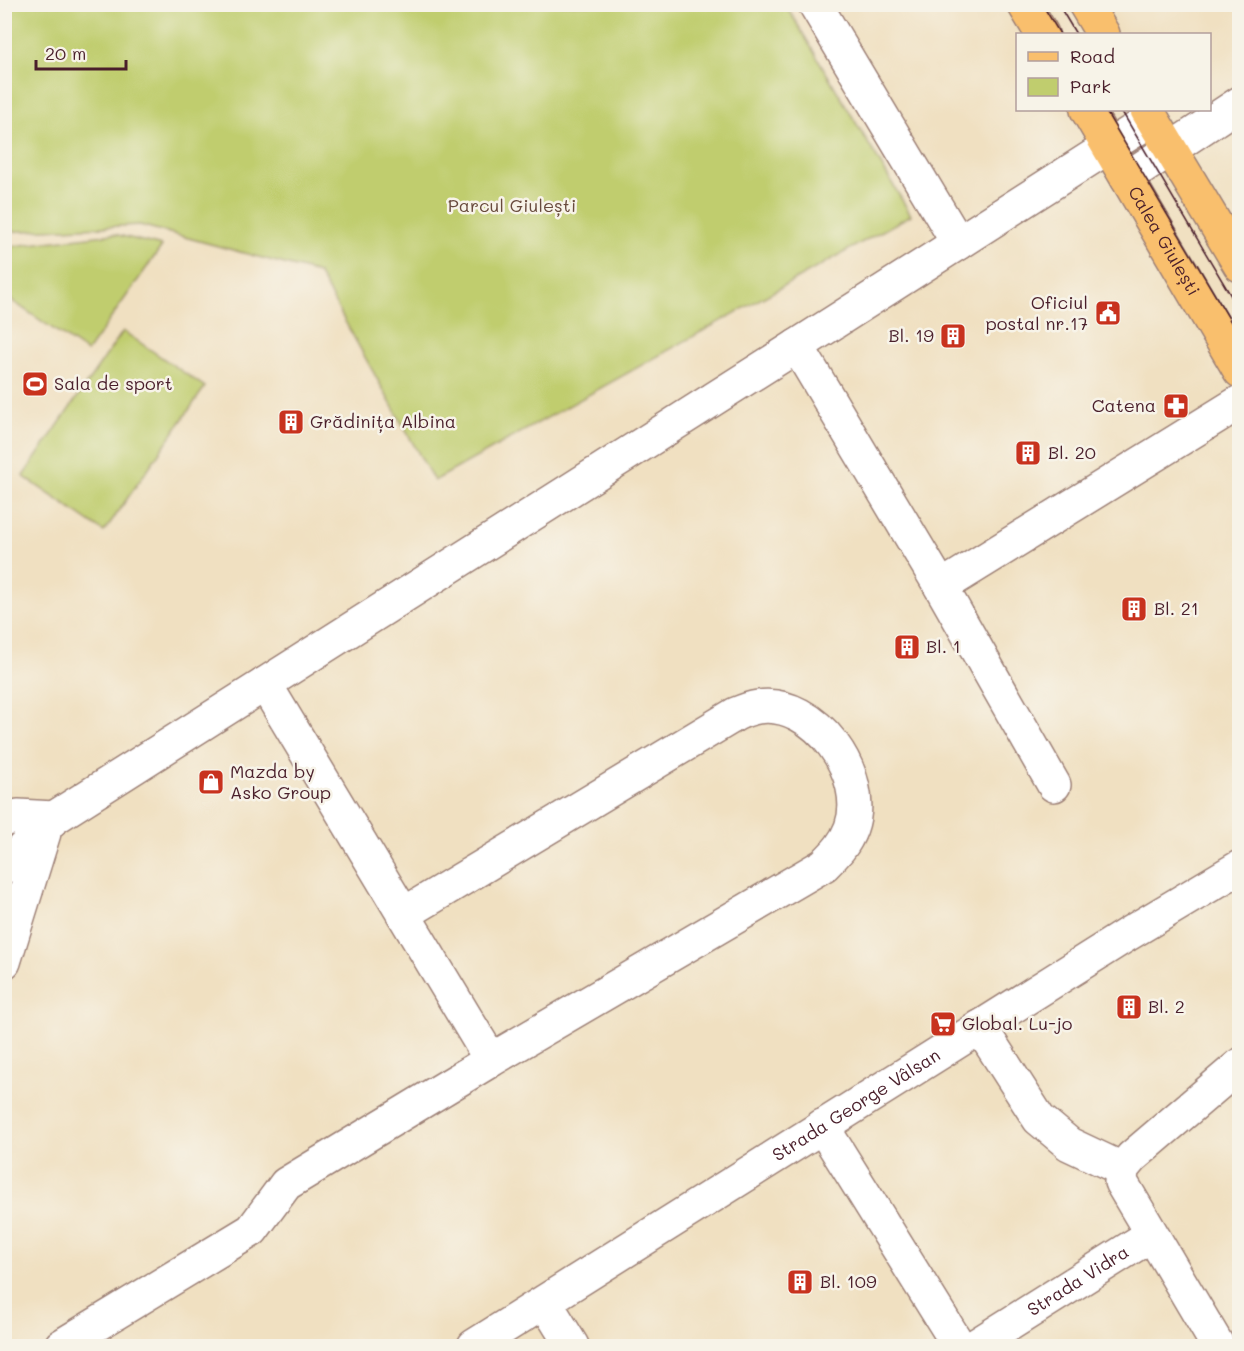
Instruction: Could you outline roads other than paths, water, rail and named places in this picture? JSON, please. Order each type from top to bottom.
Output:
[{"type":"main road","points":[[1024,4],[1041,33]]},
{"type":"main road","points":[[1085,4],[1102,33]]},
{"type":"main road","name":"Calea Giulești","points":[[1088,111],[1239,370]]},
{"type":"main road","points":[[1150,114],[1239,265]]},
{"type":"street","points":[[815,4],[958,243]]},
{"type":"street","points":[[1127,178],[1239,103]]},
{"type":"street","points":[[4,867],[49,824],[265,684],[1109,148],[1150,114]]},
{"type":"street","points":[[797,346],[941,588],[1054,785]]},
{"type":"street","points":[[941,588],[1239,402]]},
{"type":"street","points":[[265,684],[491,1060]]},
{"type":"street","points":[[61,1347],[252,1230],[286,1184],[491,1060],[824,865],[841,849],[852,826],[855,804],[851,779],[840,754],[824,732],[804,718],[782,708],[759,706],[736,714],[404,914]]},
{"type":"street","points":[[4,820],[18,816],[49,824]]},
{"type":"street","points":[[4,962],[49,824]]},
{"type":"street","name":"Strada George Vâlsan","points":[[474,1347],[1128,934],[1239,867]]},
{"type":"street","points":[[980,1027],[1039,1119],[1069,1144],[1122,1169]]},
{"type":"street","points":[[1218,1347],[1121,1182],[1122,1169],[1132,1157],[1239,1065]]},
{"type":"street","points":[[822,1126],[959,1347]]},
{"type":"street","name":"Strada Vidra","points":[[975,1347],[1151,1235]]},
{"type":"street","points":[[545,1302],[572,1347]]},
{"type":"tram line","points":[[1042,4],[1059,33]]},
{"type":"tram line","points":[[1058,4],[1075,33]]},
{"type":"tram line","points":[[1106,111],[1240,337]]},
{"type":"tram line","points":[[1122,111],[1240,311]]},
{"type":"place","name":"Oficiul postal nr.17","points":[[1108,313]]},
{"type":"place","name":"Bl. 19","points":[[953,336]]},
{"type":"place","name":"Sala de sport","points":[[35,384]]},
{"type":"place","name":"Catena","points":[[1176,406]]},
{"type":"place","name":"Grădinița Albina","points":[[291,422]]},
{"type":"place","name":"Bl. 20","points":[[1028,453]]},
{"type":"place","name":"Bl. 21","points":[[1134,609]]},
{"type":"place","name":"Bl. 1","points":[[907,647]]},
{"type":"place","name":"Mazda by Asko Group","points":[[211,782]]},
{"type":"place","name":"Bl. 2","points":[[1129,1007]]},
{"type":"place","name":"Global. Lu-jo","points":[[943,1024]]},
{"type":"place","name":"Bl. 109","points":[[800,1282]]},
{"type":"park label","name":"Parcul Giulești","points":[[512,206]]}]
